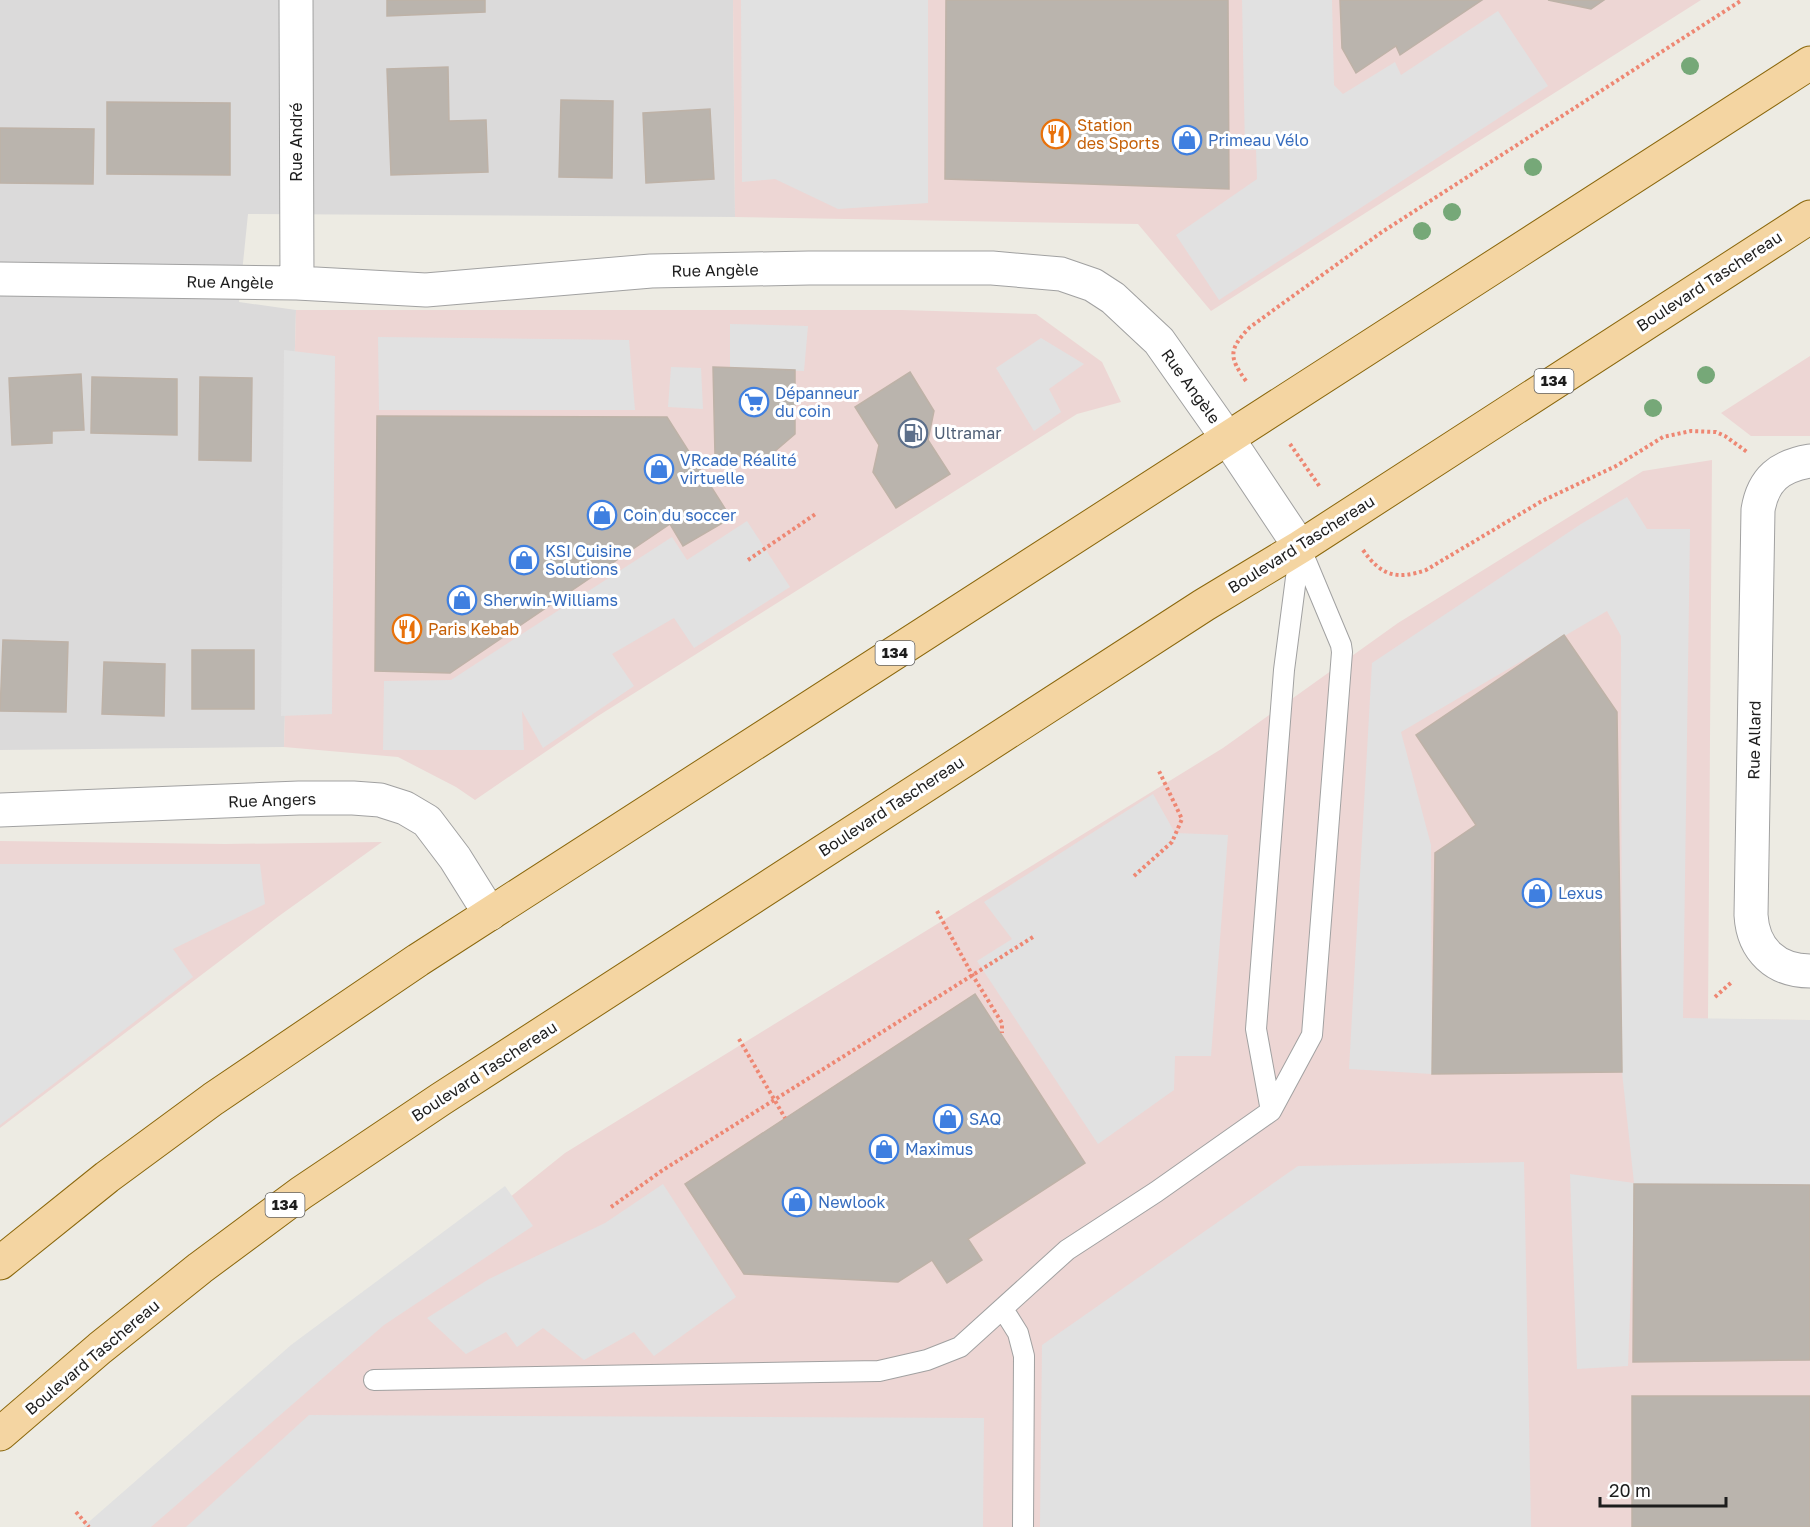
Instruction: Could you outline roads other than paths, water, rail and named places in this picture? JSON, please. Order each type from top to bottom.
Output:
[{"type":"main road","name":"134","points":[[0,1263],[107,1177],[213,1099],[417,960],[1810,63]]},
{"type":"main road","name":"Boulevard Taschereau","points":[[0,1434],[100,1348],[247,1232],[441,1099],[1204,605],[1300,547],[1810,217]]},
{"type":"street","name":"Rue André","points":[[296,0],[297,283]]},
{"type":"street","name":"Rue Angèle","points":[[0,279],[297,283],[426,290],[651,272],[992,268],[1049,272],[1070,276],[1093,285],[1124,306],[1170,355],[1300,547]]},
{"type":"street","name":"Rue Allard","points":[[1810,461],[1789,466],[1773,477],[1762,492],[1758,518],[1751,926],[1760,947],[1775,962],[1794,970],[1810,972]]},
{"type":"street","name":"Rue Angers","points":[[0,810],[299,798],[380,800],[405,808],[427,822],[455,858],[490,914]]},
{"type":"lane","points":[[1271,1111],[1256,1029],[1284,670],[1300,547]]},
{"type":"lane","points":[[374,1380],[879,1371],[927,1360],[960,1347],[1066,1250],[1156,1192],[1271,1111],[1311,1035],[1341,652],[1341,645],[1300,547]]},
{"type":"lane","points":[[1002,1309],[1018,1333],[1024,1356],[1023,1527]]},
{"type":"place","name":"Station des Sports","points":[[1056,134]]},
{"type":"place","name":"Primeau Vélo","points":[[1187,140]]},
{"type":"place","name":"Dépanneur du coin","points":[[754,402]]},
{"type":"place","name":"Ultramar","points":[[913,433]]},
{"type":"place","name":"VRcade Réalité virtuelle","points":[[659,469]]},
{"type":"place","name":"Coin du soccer","points":[[602,515]]},
{"type":"place","name":"KSI Cuisine Solutions","points":[[524,560]]},
{"type":"place","name":"Sherwin-Williams","points":[[462,600]]},
{"type":"place","name":"Paris Kebab","points":[[407,629]]},
{"type":"place","name":"Lexus","points":[[1537,893]]},
{"type":"place","name":"SAQ","points":[[948,1119]]},
{"type":"place","name":"Maximus","points":[[884,1149]]},
{"type":"place","name":"Newlook","points":[[797,1202]]}]
